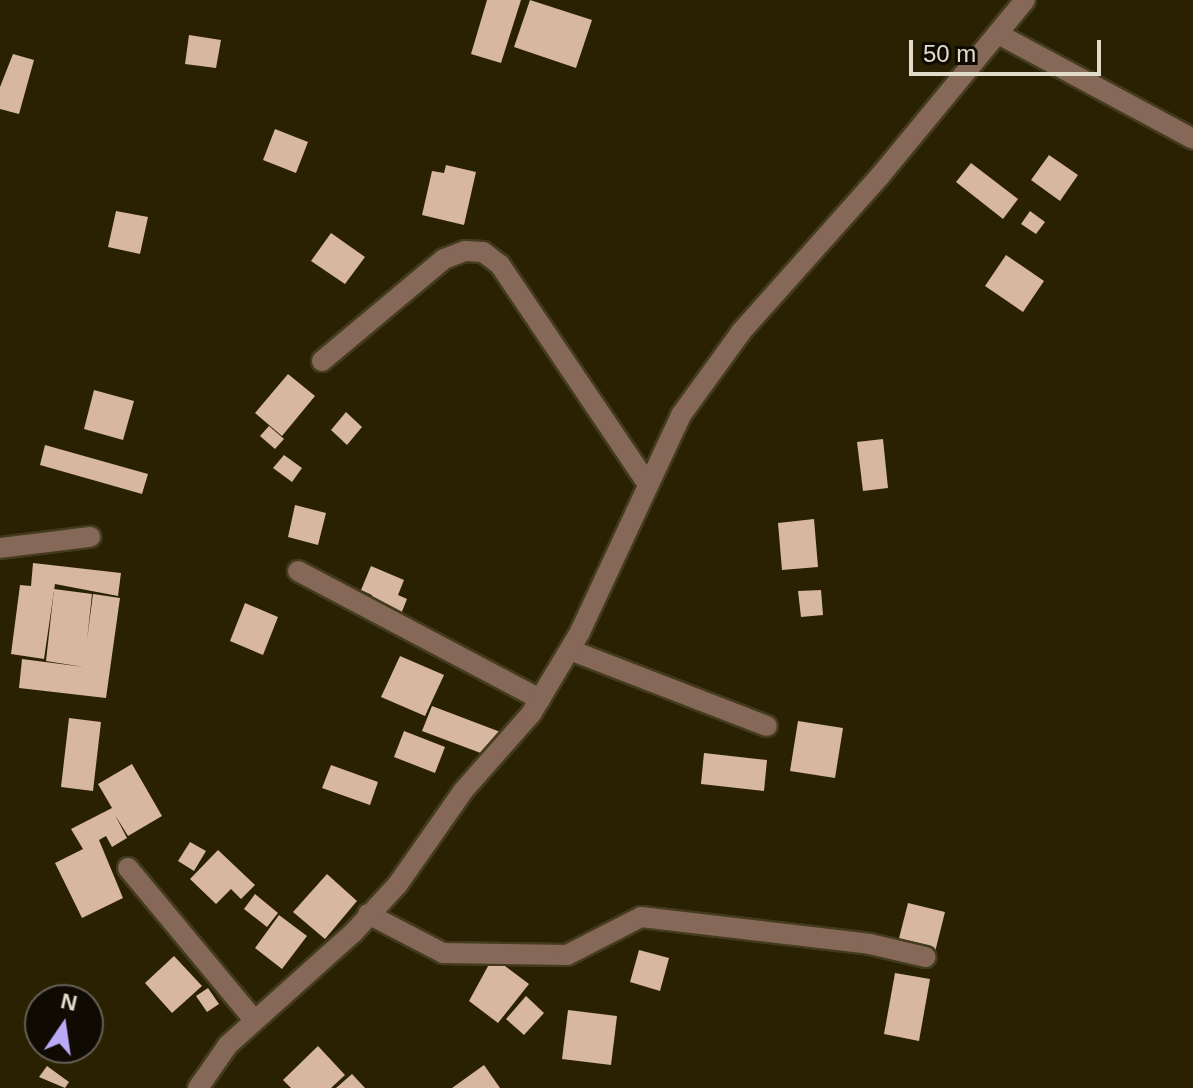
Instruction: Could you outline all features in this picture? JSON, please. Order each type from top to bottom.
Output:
[{"type":"street","points":[[198,1088],[228,1045],[398,884],[463,791],[540,699],[570,650],[681,415],[741,332],[1000,35],[1025,0]]},
{"type":"street","points":[[1000,35],[1193,139]]},
{"type":"street","points":[[322,361],[444,259],[465,251],[483,252],[500,265],[647,483]]},
{"type":"street","points":[[0,548],[90,537]]},
{"type":"street","points":[[298,571],[540,699]]},
{"type":"street","points":[[570,650],[767,726]]},
{"type":"street","points":[[128,868],[254,1020]]},
{"type":"street","points":[[368,914],[443,953],[567,955],[641,917],[870,944],[926,957]]},
{"type":"building","points":[[487,0],[521,0],[501,63],[471,54]]},
{"type":"building","points":[[530,0],[592,20],[576,68],[514,47]]},
{"type":"building","points":[[189,35],[221,40],[216,68],[185,64]]},
{"type":"building","points":[[13,54],[34,60],[19,114],[0,109],[0,87]]},
{"type":"building","points":[[275,129],[308,142],[296,173],[263,160]]},
{"type":"building","points":[[1049,155],[1078,175],[1060,201],[1031,180]]},
{"type":"building","points":[[971,163],[1018,199],[1003,219],[956,182]]},
{"type":"building","points":[[446,165],[476,172],[464,225],[422,215],[432,171],[444,173]]},
{"type":"building","points":[[116,211],[148,217],[140,254],[108,247]]},
{"type":"building","points":[[1030,211],[1045,222],[1036,234],[1021,224]]},
{"type":"building","points":[[331,233],[365,257],[345,284],[311,261]]},
{"type":"building","points":[[1006,255],[1044,281],[1023,312],[985,286]]},
{"type":"building","points":[[288,374],[315,396],[282,436],[255,413]]},
{"type":"building","points":[[94,390],[134,401],[123,440],[84,429]]},
{"type":"building","points":[[346,412],[362,427],[347,445],[331,430]]},
{"type":"building","points":[[269,426],[284,439],[275,449],[260,436]]},
{"type":"building","points":[[883,439],[888,488],[863,491],[857,442]]},
{"type":"building","points":[[45,445],[148,474],[142,494],[40,465]]},
{"type":"building","points":[[284,455],[302,468],[292,482],[273,468]]},
{"type":"building","points":[[295,505],[326,513],[318,545],[288,537]]},
{"type":"building","points":[[814,519],[818,567],[782,570],[778,523]]},
{"type":"building","points":[[33,563],[121,573],[118,596],[55,584],[44,659],[11,654],[20,585],[31,586]]},
{"type":"building","points":[[371,566],[404,580],[398,595],[407,599],[401,614],[370,601],[372,595],[361,590]]},
{"type":"building","points":[[54,589],[92,594],[87,640],[93,594],[120,598],[106,698],[19,688],[22,659],[84,667],[46,661]]},
{"type":"building","points":[[821,590],[823,615],[801,617],[798,591]]},
{"type":"building","points":[[245,603],[278,617],[263,655],[230,641]]},
{"type":"building","points":[[400,656],[444,675],[425,716],[381,697]]},
{"type":"building","points":[[432,706],[503,733],[494,758],[422,731]]},
{"type":"building","points":[[69,718],[101,722],[93,791],[61,787]]},
{"type":"building","points":[[798,721],[843,728],[835,778],[790,771]]},
{"type":"building","points":[[404,731],[445,747],[435,773],[394,757]]},
{"type":"building","points":[[704,753],[767,760],[764,791],[701,784]]},
{"type":"building","points":[[132,764],[162,816],[128,836],[115,815],[127,838],[112,847],[106,836],[99,840],[123,898],[82,918],[55,863],[83,849],[71,829],[112,808],[98,784]]},
{"type":"building","points":[[331,765],[378,782],[370,805],[322,788]]},
{"type":"building","points":[[190,842],[206,851],[194,871],[178,861]]},
{"type":"building","points":[[218,850],[255,885],[241,899],[231,889],[216,904],[190,879]]},
{"type":"building","points":[[327,874],[357,901],[325,939],[293,912]]},
{"type":"building","points":[[255,894],[278,913],[267,927],[244,909]]},
{"type":"building","points":[[908,903],[945,912],[934,956],[897,946]]},
{"type":"building","points":[[279,915],[307,936],[282,969],[255,948]]},
{"type":"building","points":[[639,950],[669,958],[660,991],[630,982]]},
{"type":"building","points":[[174,956],[202,986],[172,1013],[145,983]]},
{"type":"building","points":[[493,957],[529,984],[498,1023],[469,1001]]},
{"type":"building","points":[[895,973],[930,979],[919,1041],[884,1034]]},
{"type":"building","points":[[208,988],[219,1004],[207,1012],[196,996]]},
{"type":"building","points":[[526,996],[544,1013],[524,1035],[506,1019]]},
{"type":"building","points":[[568,1010],[617,1016],[611,1065],[562,1059]]},
{"type":"building","points":[[318,1046],[345,1075],[331,1088],[291,1088],[283,1080]]},
{"type":"building","points":[[484,1065],[500,1088],[452,1088]]},
{"type":"building","points":[[47,1066],[69,1082],[65,1088],[39,1077]]},
{"type":"building","points":[[352,1074],[365,1088],[336,1088]]}]
